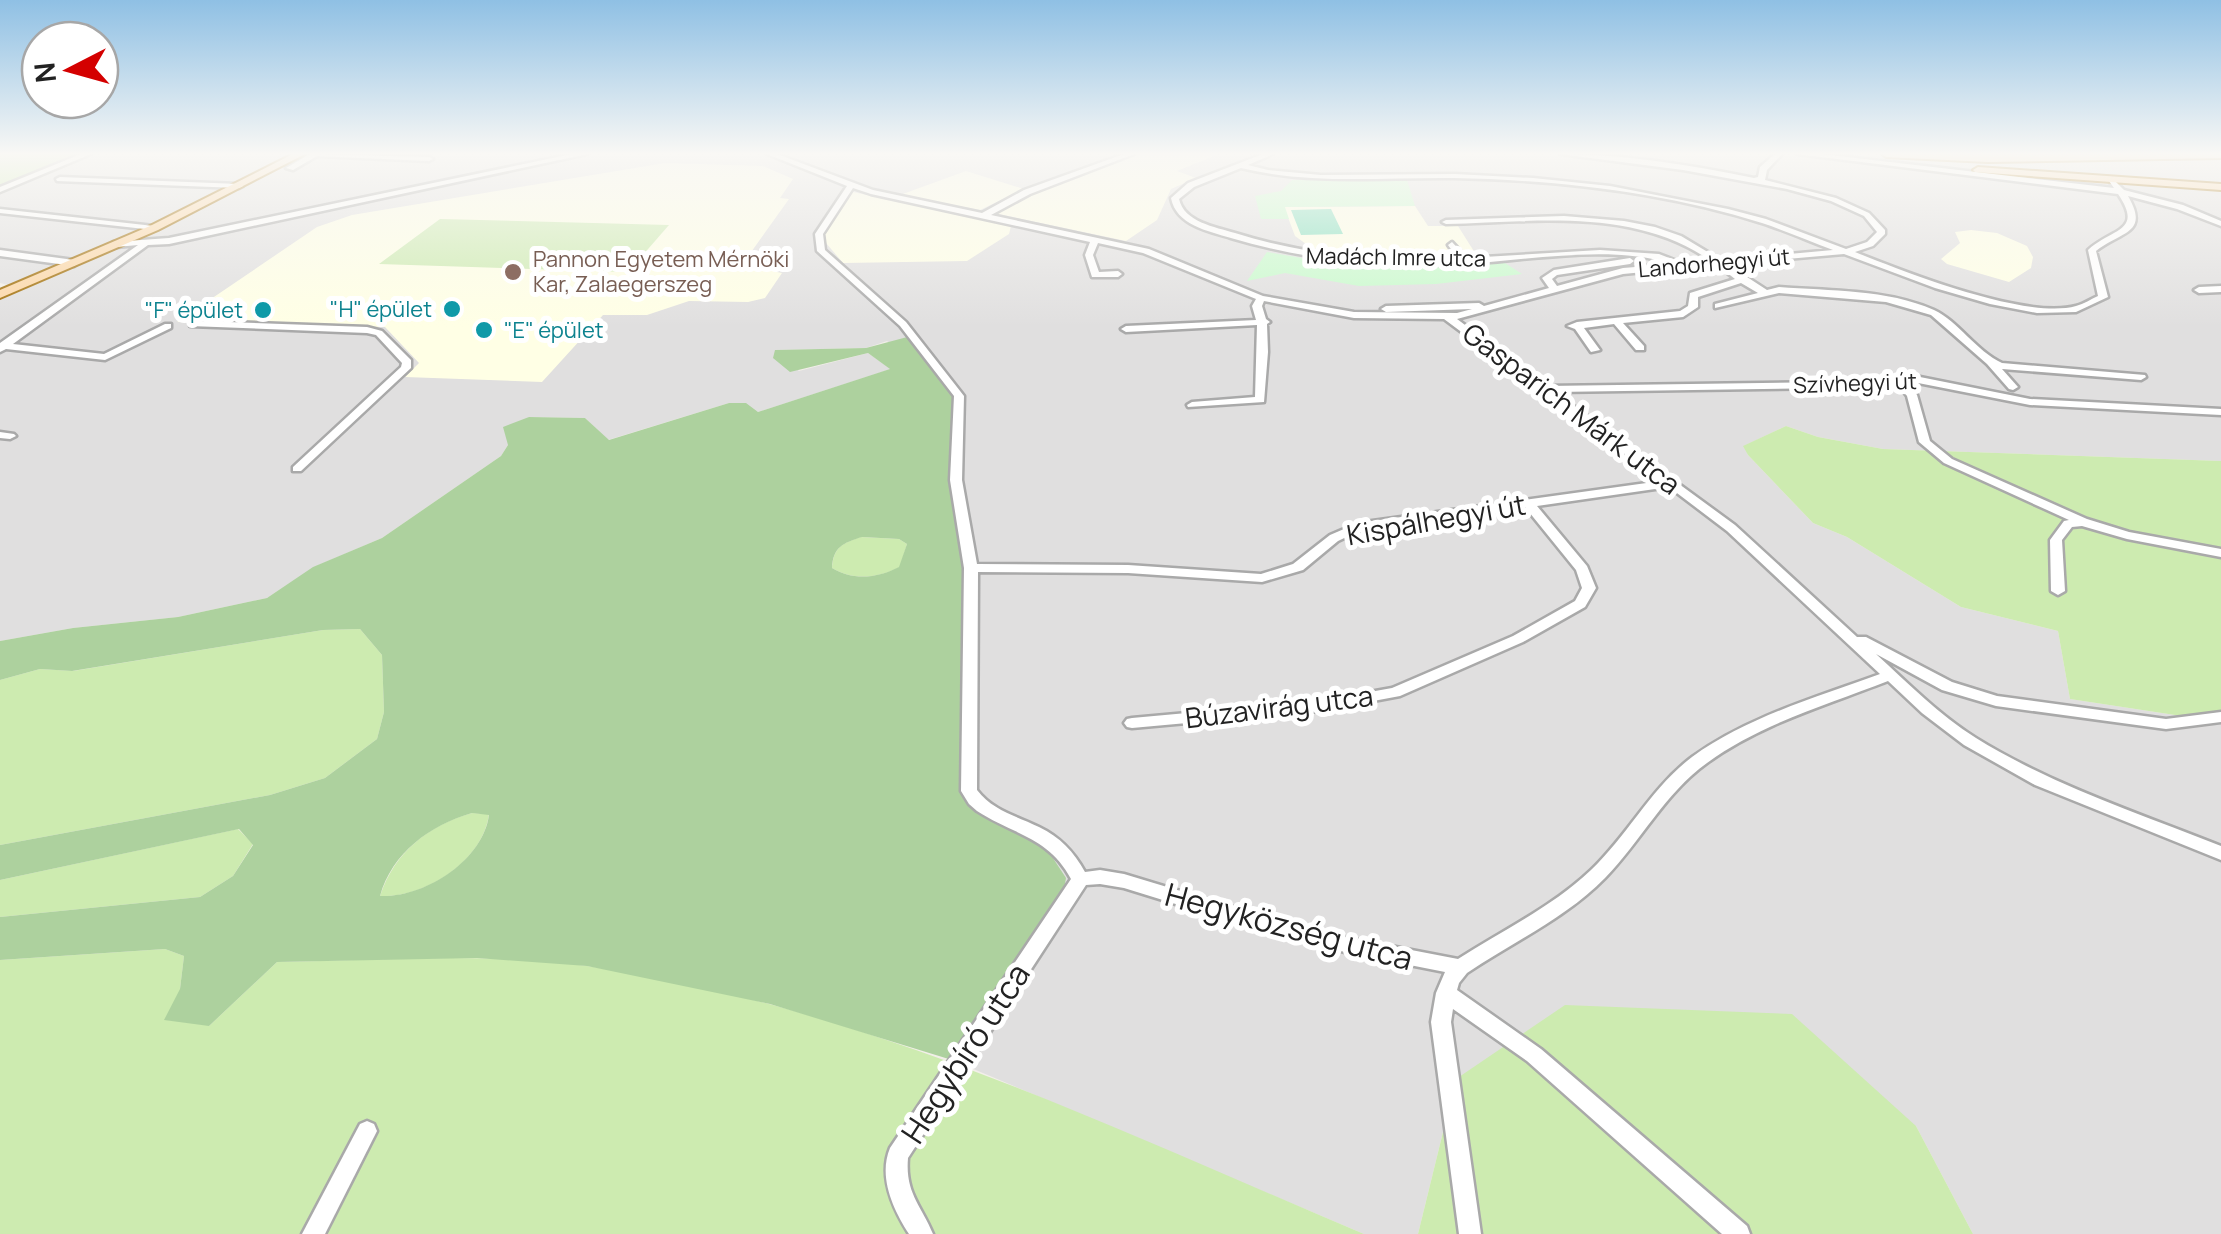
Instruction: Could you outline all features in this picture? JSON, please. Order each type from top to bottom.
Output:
[{"type":"main road","points":[[0,294],[116,244],[148,235],[191,212]]},
{"type":"street","points":[[4,212],[148,235],[160,242],[307,212]]},
{"type":"street","points":[[833,212],[818,234],[819,246],[834,266],[904,324],[957,389],[956,480],[971,568],[970,791],[980,806],[1045,837],[1072,864],[1080,880]]},
{"type":"street","name":"Gasparich Márk utca","points":[[959,212],[1163,257],[1262,298],[1308,310],[1448,316],[1731,528],[1948,726],[2013,768],[2221,853]]},
{"type":"street","points":[[982,217],[992,212]]},
{"type":"street","name":"Madách Imre utca","points":[[1181,212],[1192,222],[1278,250],[1343,260],[1465,261],[1639,252],[1665,256],[1679,264]]},
{"type":"street","points":[[1728,212],[1851,250],[1974,299],[2049,310],[2098,302],[2104,291],[2092,250],[2129,230],[2131,212]]},
{"type":"street","points":[[1851,250],[1880,236],[1882,228],[1859,212]]},
{"type":"street","points":[[2194,212],[2221,221]]},
{"type":"street","points":[[1446,222],[1624,222],[1672,235],[1720,260],[1763,292]]},
{"type":"street","points":[[1,347],[148,235]]},
{"type":"street","points":[[1252,236],[1278,240],[1278,250]]},
{"type":"street","points":[[1095,240],[1089,255],[1093,267],[1117,270]]},
{"type":"street","points":[[1452,245],[1465,261]]},
{"type":"street","name":"Landorhegyi út","points":[[1448,316],[1553,287],[1679,264],[1851,250]]},
{"type":"street","points":[[0,253],[74,263]]},
{"type":"street","points":[[1553,287],[1547,278],[1554,273],[1665,256]]},
{"type":"street","points":[[1595,350],[1574,326],[1683,314],[1692,307],[1694,295],[1743,279]]},
{"type":"street","points":[[2199,290],[2221,289]]},
{"type":"street","points":[[1718,306],[1763,292],[1829,292],[1915,306],[1942,318],[1992,363],[2012,387]]},
{"type":"street","points":[[1192,405],[1260,400],[1258,378],[1265,322],[1258,306],[1262,298]]},
{"type":"street","points":[[1367,310],[1462,304],[1490,307]]},
{"type":"street","points":[[196,322],[192,324],[367,330],[379,333],[407,362],[406,368],[298,469]]},
{"type":"street","points":[[1126,329],[1265,322]]},
{"type":"street","points":[[1617,322],[1640,348]]},
{"type":"street","points":[[1,347],[105,357],[168,326]]},
{"type":"street","points":[[1992,363],[2141,377]]},
{"type":"street","name":"Szívhegyi út","points":[[1547,389],[1903,384],[1903,380],[1920,379],[2044,404],[2221,412]]},
{"type":"street","points":[[1903,384],[1912,396],[1925,442],[1940,457],[2083,522],[2127,536],[2221,553]]},
{"type":"street","name":"Kispálhegyi út","points":[[971,568],[1128,569],[1262,578],[1298,567],[1334,538],[1358,527],[1674,483]]},
{"type":"street","name":"Búzavirág utca","points":[[1132,722],[1320,706],[1396,692],[1492,652],[1564,613],[1587,596],[1588,580],[1528,503]]},
{"type":"street","points":[[2058,592],[2056,540],[2068,524],[2083,522]]},
{"type":"street","points":[[1842,630],[1946,686],[1996,701],[2166,724],[2221,718]]},
{"type":"street","points":[[1470,1234],[1441,1022],[1446,993],[1460,967],[1577,892],[1612,858],[1648,810],[1700,760],[1802,708],[1890,674]]},
{"type":"street","name":"Hegyközség utca","points":[[1080,880],[1089,876],[1124,882],[1316,940],[1460,967]]},
{"type":"street","name":"Hegybíró utca","points":[[922,1234],[898,1189],[894,1172],[898,1155],[1080,880]]},
{"type":"street","points":[[1446,993],[1534,1055],[1739,1234]]},
{"type":"street","points":[[312,1234],[367,1131]]},
{"type":"shaded area","points":[[0,212],[2221,212],[2221,461],[1883,449],[1818,437],[1786,426],[1744,446],[1748,455],[1813,523],[1847,537],[1961,607],[2058,631],[2070,699],[2221,722],[2221,1234],[1973,1234],[1916,1126],[1456,1079],[1418,1234],[1364,1234],[952,1060],[967,805],[966,560],[952,500],[956,393],[887,341],[866,348],[775,350],[799,371],[868,353],[891,369],[758,412],[729,403],[608,440],[585,418],[529,417],[508,437],[501,456],[488,465],[382,538],[314,567],[267,598],[178,617],[73,628],[0,641],[0,289],[8,285],[0,283]]},
{"type":"shaded area","name":"Pannon Egyetem Mérnöki Kar, Zalaegerszeg","points":[[373,212],[780,212],[744,262],[782,264],[777,272],[782,273],[765,298],[748,302],[689,301],[647,315],[603,315],[542,382],[405,377],[419,363],[385,327],[177,322],[317,227]]},
{"type":"shaded area","points":[[838,212],[944,212],[1011,226],[1009,234],[967,261],[843,263],[820,236]]},
{"type":"shaded area","points":[[1161,212],[1157,220],[1126,241],[994,213]]},
{"type":"shaded area","points":[[1286,212],[1419,212],[1428,226],[1458,226],[1475,253],[1317,252],[1295,236]]},
{"type":"shaded area","points":[[1955,232],[1997,233],[2027,246],[2033,257],[2031,268],[2009,282],[1941,259],[1960,243]]},
{"type":"green space","points":[[1259,212],[1287,212],[1289,219],[1261,219]]},
{"type":"green space","points":[[1292,212],[1332,212],[1343,234],[1301,235]]},
{"type":"green space","points":[[440,219],[669,225],[628,272],[379,264]]},
{"type":"green space","points":[[1267,252],[1337,264],[1505,263],[1522,274],[1436,284],[1359,286],[1285,273],[1247,281]]},
{"type":"green space","points":[[911,336],[956,393],[952,500],[966,560],[966,801],[968,806],[1047,849],[1066,878],[1063,895],[952,1060],[770,1004],[587,966],[477,958],[277,962],[209,1026],[164,1020],[180,989],[184,956],[165,949],[0,960],[0,917],[200,897],[233,876],[253,845],[239,829],[0,880],[0,845],[270,795],[325,778],[377,739],[384,712],[382,655],[360,629],[323,630],[72,671],[40,669],[0,680],[0,641],[73,628],[178,617],[267,598],[313,567],[382,538],[501,456],[508,445],[503,427],[529,417],[585,418],[609,440],[729,403],[746,403],[758,412],[890,369],[868,353],[790,372],[773,358],[775,350],[866,348]],"holes":[[[862,537],[899,539],[907,544],[899,567],[866,576],[848,575],[832,568],[840,547]],[[472,813],[489,815],[476,847],[464,861],[415,891],[380,896],[394,867],[415,843],[442,825]]]},
{"type":"green space","points":[[1786,426],[1818,437],[1883,449],[2221,461],[2221,722],[2070,699],[2058,631],[1961,607],[1847,537],[1813,523],[1743,446]]},
{"type":"green space","points":[[861,537],[899,539],[907,544],[900,567],[866,576],[848,575],[832,568],[840,547]]},
{"type":"green space","points":[[360,629],[382,655],[384,712],[377,739],[325,778],[270,795],[0,845],[0,680],[40,669],[73,671],[323,630]]},
{"type":"green space","points":[[472,813],[489,814],[476,847],[464,861],[415,891],[380,896],[394,867],[415,843],[441,825]]},
{"type":"green space","points":[[238,829],[253,844],[233,876],[200,897],[0,917],[0,880]]},
{"type":"green space","points":[[165,949],[184,956],[180,989],[209,1026],[277,962],[510,959],[587,966],[689,984],[789,1009],[984,1075],[1364,1234],[0,1234],[0,960]]},
{"type":"green space","points":[[1565,1005],[1792,1014],[1916,1126],[1973,1234],[1418,1234],[1456,1079]]},
{"type":"place","name":"Pannon Egyetem Mérnöki Kar, Zalaegerszeg","points":[[513,272]]},
{"type":"place","name":"\"H\" épület","points":[[452,309]]},
{"type":"place","name":"\"F\" épület","points":[[263,310]]},
{"type":"place","name":"\"E\" épület","points":[[484,330]]}]
